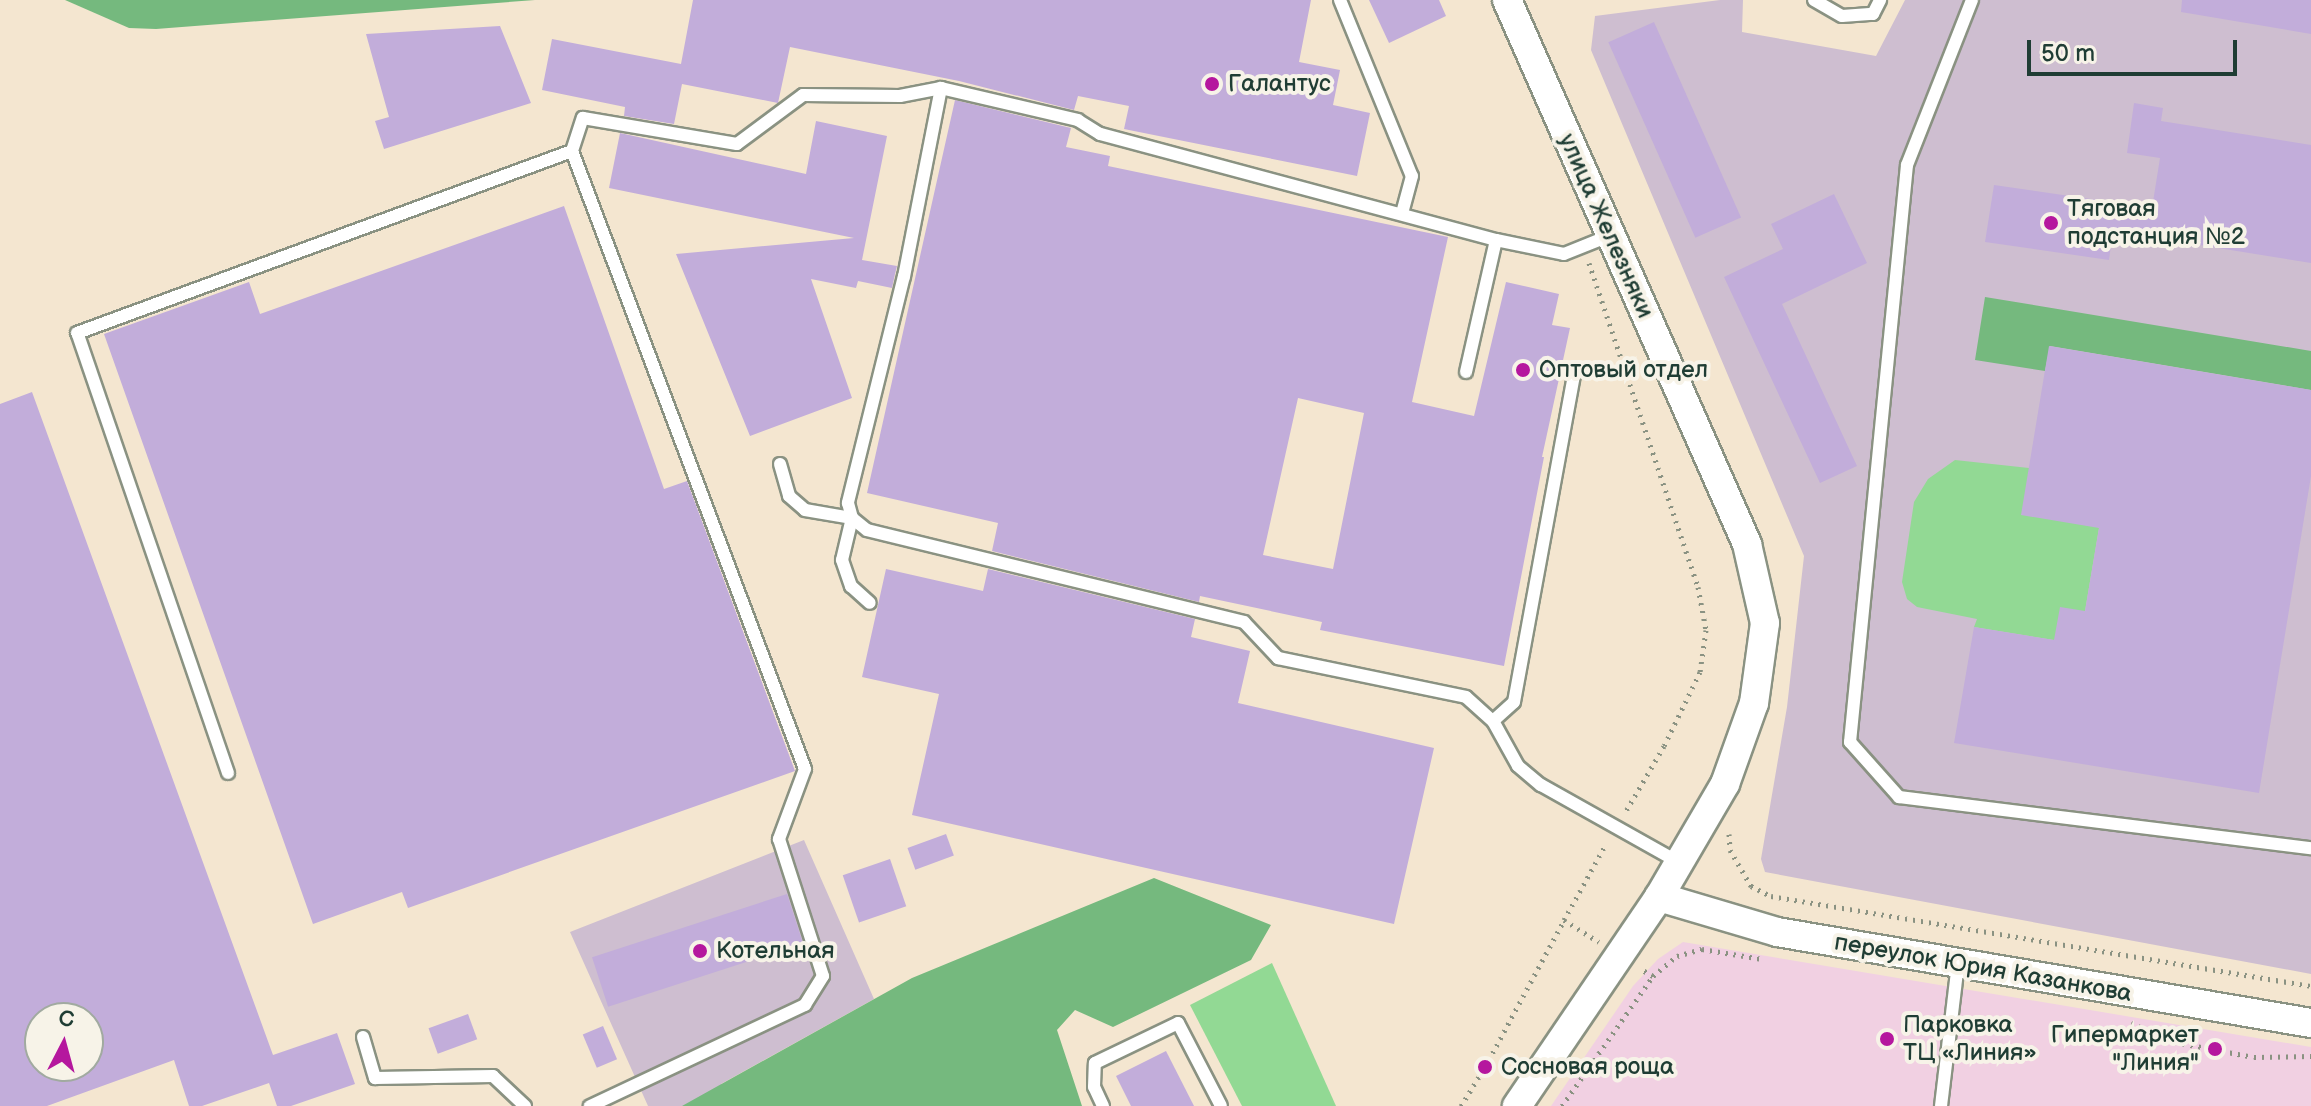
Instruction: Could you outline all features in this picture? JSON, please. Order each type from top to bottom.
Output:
[{"type":"street","name":"улица Железняки","points":[[1507,0],[1597,241],[1747,544],[1765,623],[1754,703],[1725,784],[1659,897],[1517,1106]]},
{"type":"street","name":"переулок Юрия Казанкова","points":[[1659,897],[1777,932],[2311,1023]]},
{"type":"lane","points":[[1340,0],[1412,176],[1402,214]]},
{"type":"lane","points":[[1814,0],[1842,16],[1873,14],[1880,0]]},
{"type":"lane","points":[[1972,0],[1907,165],[1850,742],[1899,797],[2311,848]]},
{"type":"lane","points":[[870,603],[851,586],[842,560],[852,518],[848,503],[904,276],[941,88]]},
{"type":"lane","points":[[590,1106],[805,1005],[823,976],[779,839],[805,769],[572,151],[583,118],[737,144],[803,95],[900,96],[941,88],[1078,120],[1100,134],[1496,240],[1564,254],[1597,241]]},
{"type":"lane","points":[[228,773],[77,333],[572,151]]},
{"type":"lane","points":[[1466,372],[1496,240]]},
{"type":"lane","points":[[1493,721],[1514,702],[1575,370]]},
{"type":"lane","points":[[780,464],[789,496],[805,510],[852,518],[867,530],[1244,622],[1278,658],[1466,697],[1493,721],[1518,766],[1541,785],[1678,862]]},
{"type":"lane","points":[[1941,1106],[1958,964]]},
{"type":"lane","points":[[1103,1106],[1094,1087],[1095,1063],[1178,1023],[1221,1106]]},
{"type":"lane","points":[[363,1037],[375,1078],[493,1076],[525,1106]]},
{"type":"path","points":[[1564,920],[1664,746],[1700,672],[1706,630],[1698,587],[1597,241]]},
{"type":"path","points":[[1729,828],[1730,850],[1751,886],[1771,896],[2311,986]]},
{"type":"path","points":[[1653,976],[1677,956],[1702,949],[1773,961]]},
{"type":"path","points":[[2120,1022],[2135,1024],[2175,1042],[2254,1057],[2311,1056]]},
{"type":"shaded area","points":[[1720,0],[1743,0],[1742,32],[1876,56],[1905,0],[2311,0],[2311,974],[1765,872],[1761,859],[1787,707],[1804,556],[1591,50],[1595,16]]},
{"type":"shaded area","points":[[804,840],[874,999],[721,1084],[733,1106],[648,1106],[570,932]]},
{"type":"shaded area","name":"Парковка ТЦ «Линия»","points":[[1683,942],[2311,1047],[2311,1106],[1551,1106],[1633,986],[1658,959]]},
{"type":"green space","points":[[65,0],[535,0],[156,29],[129,28]]},
{"type":"green space","points":[[1985,297],[2311,351],[2311,390],[2050,346],[2045,371],[1975,360]]},
{"type":"green space","points":[[1955,460],[2029,468],[2099,528],[2085,611],[2054,640],[1974,627],[1977,619],[1917,607],[1907,599],[1902,582],[1914,502],[1928,479]]},
{"type":"green space","points":[[1154,878],[1271,925],[1251,960],[1113,1027],[1075,1010],[1057,1030],[1082,1106],[682,1106],[912,978]]},
{"type":"green space","points":[[1272,963],[1336,1106],[1242,1106],[1190,1005]]},
{"type":"building","points":[[693,0],[1311,0],[1299,62],[1340,70],[1333,105],[1370,113],[1357,176],[1124,129],[1129,106],[1078,96],[1074,110],[959,81],[790,47],[778,103],[682,84],[674,124],[624,116],[625,107],[542,90],[552,39],[681,64]]},
{"type":"building","points":[[1369,0],[1439,0],[1446,16],[1389,43]]},
{"type":"building","points":[[2182,0],[2311,0],[2311,34],[2181,12]]},
{"type":"building","points":[[1654,22],[1741,217],[1695,238],[1608,42]]},
{"type":"building","points":[[500,26],[531,103],[384,149],[375,121],[389,117],[366,34]]},
{"type":"building","points":[[955,100],[1071,128],[1066,147],[1110,156],[1108,166],[1448,237],[1412,402],[1474,416],[1506,282],[1559,294],[1552,325],[1570,328],[1542,457],[1504,666],[1320,630],[1322,622],[1200,596],[1199,602],[992,551],[998,523],[867,493]],"holes":[[[1298,398],[1364,413],[1333,569],[1263,555]]]},
{"type":"building","points":[[2134,103],[2163,108],[2161,121],[2311,145],[2311,263],[2113,231],[2109,260],[1985,242],[1994,185],[2152,208],[2160,158],[2127,153]]},
{"type":"building","points":[[816,121],[887,136],[862,260],[897,266],[892,288],[858,281],[856,288],[811,279],[852,398],[750,436],[676,254],[854,238],[609,188],[620,133],[806,174]]},
{"type":"building","points":[[1834,194],[1867,263],[1782,304],[1857,466],[1820,483],[1724,277],[1783,249],[1771,224]]},
{"type":"building","points":[[564,206],[664,489],[687,481],[795,771],[408,908],[402,892],[313,924],[104,334],[249,282],[260,314]]},
{"type":"building","points":[[2049,346],[2311,390],[2311,476],[2259,793],[1954,743],[1974,627],[2054,640],[2060,607],[2085,611],[2099,528],[2021,515]]},
{"type":"building","points":[[32,392],[273,1055],[337,1033],[355,1084],[291,1106],[277,1106],[269,1083],[202,1106],[189,1106],[174,1060],[47,1106],[0,1106],[0,404]]},
{"type":"building","points":[[886,569],[983,591],[988,569],[1195,619],[1191,637],[1250,651],[1238,703],[1434,748],[1394,924],[912,815],[939,694],[862,677]]},
{"type":"building","points":[[946,834],[954,856],[915,870],[907,848]]},
{"type":"building","points":[[890,859],[906,906],[859,923],[843,875]]},
{"type":"building","name":"Котельная","points":[[787,894],[803,943],[608,1007],[592,957]]},
{"type":"building","points":[[468,1014],[477,1039],[438,1054],[429,1028]]},
{"type":"building","points":[[603,1026],[617,1059],[597,1068],[583,1035]]},
{"type":"building","points":[[1166,1051],[1194,1106],[1131,1106],[1116,1076]]},
{"type":"place","name":"Галантус","points":[[1212,84]]},
{"type":"place","name":"Тяговая подстанция №2","points":[[2051,223]]},
{"type":"place","name":"Оптовый отдел","points":[[1523,370]]},
{"type":"place","name":"Котельная","points":[[700,951]]},
{"type":"place","name":"Парковка ТЦ «Линия»","points":[[1887,1039]]},
{"type":"place","name":"Гипермаркет \"Линия\"","points":[[2215,1049]]},
{"type":"place","name":"Сосновая роща","points":[[1485,1067]]}]
